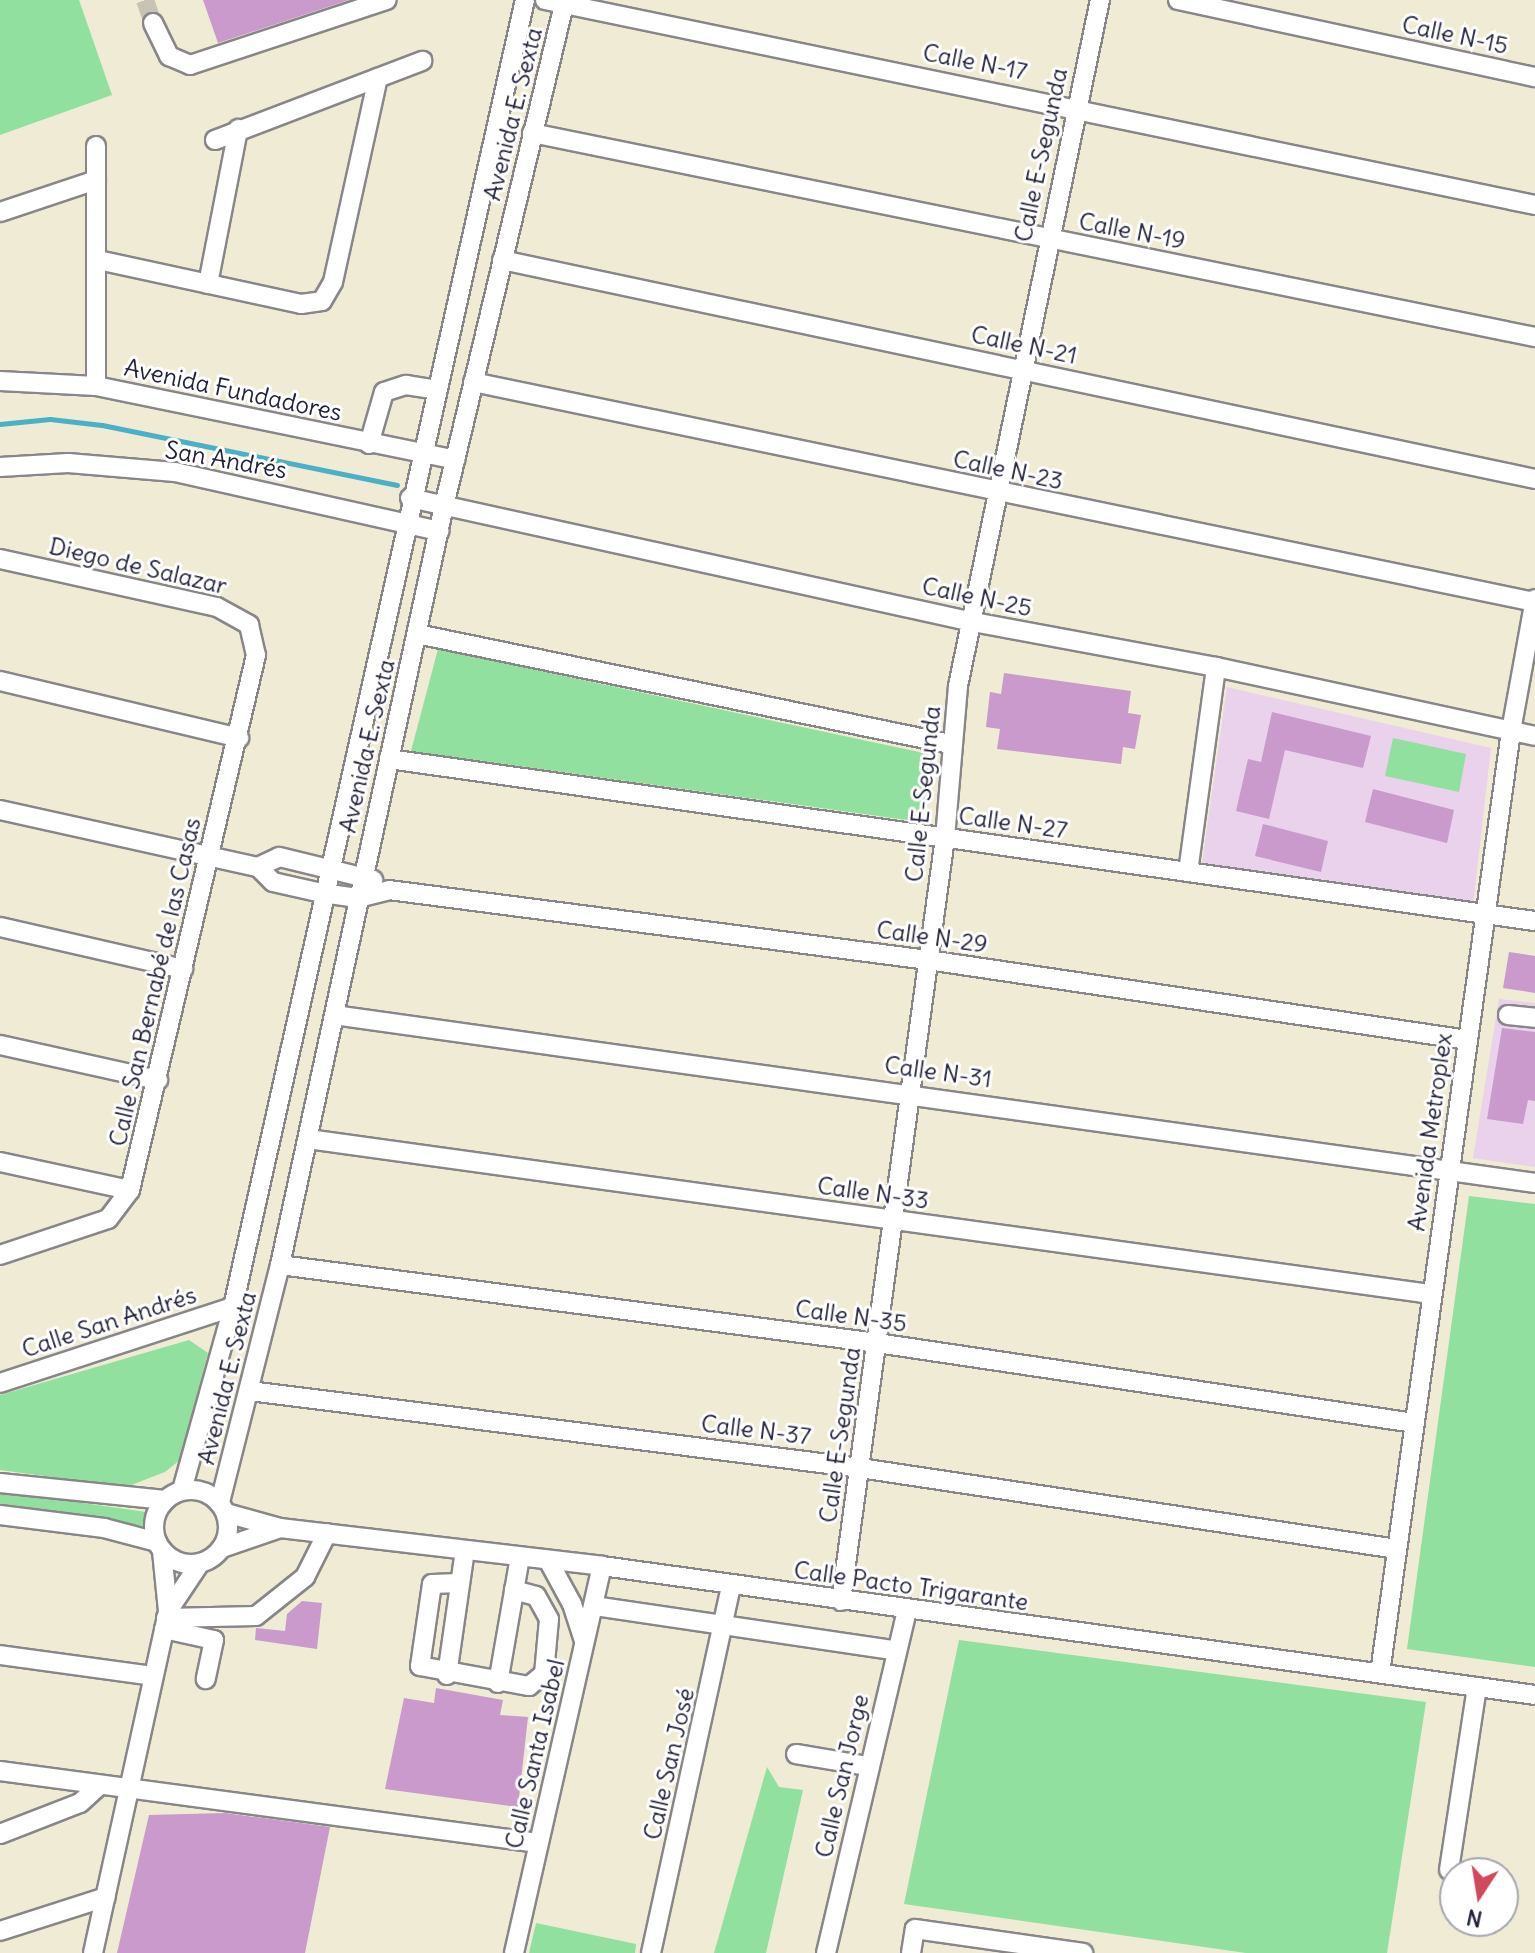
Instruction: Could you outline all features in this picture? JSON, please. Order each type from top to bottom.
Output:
[{"type":"street","points":[[153,23],[169,56],[190,65],[387,0]]},
{"type":"street","name":"Avenida E. Sexta","points":[[182,1490],[233,1307],[420,453],[525,0]]},
{"type":"street","name":"Calle E-Segunda","points":[[841,1601],[945,838],[950,744],[968,621],[1100,0]]},
{"type":"street","name":"Calle N-15","points":[[1178,0],[1535,77]]},
{"type":"street","name":"Avenida E. Sexta","points":[[223,1508],[308,1139],[444,506],[532,133],[558,1]]},
{"type":"street","name":"Calle N-17","points":[[558,1],[1076,106],[1535,205]]},
{"type":"street","points":[[215,140],[422,61]]},
{"type":"street","points":[[98,260],[313,306],[329,295],[333,282],[378,78]]},
{"type":"street","points":[[208,284],[238,129]]},
{"type":"street","name":"Calle N-19","points":[[532,133],[1535,337]]},
{"type":"street","points":[[96,146],[96,386]]},
{"type":"street","points":[[0,212],[96,180]]},
{"type":"street","name":"Calle N-21","points":[[502,260],[1535,479]]},
{"type":"street","name":"Avenida Fundadores","points":[[0,381],[96,386],[455,460]]},
{"type":"street","name":"Calle N-23","points":[[473,382],[1535,601]]},
{"type":"street","points":[[369,444],[384,392],[406,385],[436,390]]},
{"type":"street","name":"San Andrés","points":[[0,467],[68,463],[175,472],[439,531]]},
{"type":"street","name":"Calle N-25","points":[[410,498],[968,621],[1216,667],[1535,736]]},
{"type":"street","name":"Diego de Salazar","points":[[0,559],[217,607],[243,620],[255,637]]},
{"type":"street","name":"Avenida Metroplex","points":[[1380,1673],[1511,731],[1535,601]]},
{"type":"street","points":[[417,634],[950,744]]},
{"type":"street","name":"Calle San Bernabé de las Casas","points":[[0,1255],[108,1219],[130,1190],[239,738],[256,655],[255,637]]},
{"type":"street","points":[[1188,872],[1216,667]]},
{"type":"street","points":[[0,681],[239,738]]},
{"type":"street","name":"Calle N-27","points":[[389,759],[1535,921]]},
{"type":"street","points":[[0,810],[258,867],[273,882],[358,898]]},
{"type":"street","points":[[258,867],[279,857],[363,874]]},
{"type":"street","name":"Calle N-29","points":[[363,874],[389,890]]},
{"type":"street","name":"Calle N-29","points":[[358,898],[389,890],[928,960],[1468,1040]]},
{"type":"street","points":[[0,927],[183,969]]},
{"type":"street","name":"Calle N-31","points":[[334,1015],[911,1092],[1535,1183]]},
{"type":"street","points":[[1508,1015],[1535,1018]]},
{"type":"street","points":[[0,1045],[158,1080]]},
{"type":"street","name":"Calle N-33","points":[[308,1139],[1431,1294]]},
{"type":"street","points":[[0,1162],[130,1190]]},
{"type":"street","name":"Calle N-35","points":[[280,1265],[877,1343],[1414,1423]]},
{"type":"street","name":"Calle San Andrés","points":[[0,1383],[233,1307]]},
{"type":"street","name":"Calle N-37","points":[[250,1391],[860,1468],[1397,1549]]},
{"type":"street","points":[[0,1483],[165,1500],[182,1490],[196,1489],[223,1508],[227,1537],[222,1548],[200,1563],[166,1619]]},
{"type":"street","points":[[93,1953],[132,1790],[166,1619],[160,1546],[154,1526],[165,1500]]},
{"type":"street","name":"Calle Pacto Trigarante","points":[[223,1508],[280,1528],[602,1566],[1535,1695]]},
{"type":"street","points":[[0,1515],[104,1528],[160,1546],[176,1560],[200,1563]]},
{"type":"street","name":"Calle Pacto Trigarante","points":[[222,1548],[280,1528]]},
{"type":"street","points":[[166,1619],[256,1616],[305,1577],[327,1533]]},
{"type":"street","points":[[447,1675],[465,1550]]},
{"type":"street","points":[[498,1683],[520,1557]]},
{"type":"street","points":[[548,1560],[572,1604],[585,1646]]},
{"type":"street","name":"Calle Santa Isabel","points":[[514,1953],[602,1566]]},
{"type":"street","points":[[460,1583],[432,1584],[419,1659],[423,1669],[529,1686],[544,1674],[549,1619],[536,1596],[514,1590]]},
{"type":"street","name":"Calle San José","points":[[651,1953],[731,1585]]},
{"type":"street","points":[[594,1606],[897,1651]]},
{"type":"street","name":"Calle San Jorge","points":[[826,1953],[907,1610]]},
{"type":"street","points":[[166,1619],[214,1640],[206,1679]]},
{"type":"street","points":[[0,1655],[153,1676]]},
{"type":"street","points":[[1451,1857],[1477,1687]]},
{"type":"street","points":[[796,1754],[868,1766]]},
{"type":"street","points":[[0,1771],[538,1843]]},
{"type":"street","points":[[0,1834],[80,1803],[100,1785]]},
{"type":"street","points":[[0,1931],[106,1897]]},
{"type":"street","points":[[911,1953],[915,1929],[1083,1953]]},
{"type":"shaded area","points":[[1227,687],[1491,748],[1473,905],[1202,863]]},
{"type":"shaded area","points":[[1499,999],[1535,1003],[1535,1167],[1473,1158]]},
{"type":"green space","points":[[0,0],[79,0],[112,95],[0,135]]},
{"type":"green space","points":[[438,649],[933,755],[921,822],[411,751]]},
{"type":"green space","points":[[1393,738],[1466,754],[1459,792],[1385,776]]},
{"type":"green space","points":[[1469,1196],[1535,1204],[1535,1667],[1407,1649]]},
{"type":"green space","points":[[189,1340],[208,1353],[180,1460],[165,1472],[126,1487],[0,1470],[0,1395]]},
{"type":"green space","points":[[0,1491],[146,1512],[143,1526],[0,1507]]},
{"type":"green space","points":[[959,1640],[1426,1702],[1387,1953],[1246,1953],[904,1904]]},
{"type":"green space","points":[[767,1767],[779,1787],[803,1790],[766,1953],[714,1953]]},
{"type":"green space","points":[[536,1923],[636,1944],[635,1953],[529,1953]]},
{"type":"building","points":[[203,0],[349,0],[218,43]]},
{"type":"building","points":[[1004,673],[1131,691],[1128,713],[1141,715],[1135,749],[1123,747],[1121,764],[997,749],[1000,729],[986,727],[990,692],[1001,694]]},
{"type":"building","points":[[1272,712],[1371,736],[1363,768],[1285,750],[1269,819],[1236,811],[1248,759],[1261,762]]},
{"type":"building","points":[[1373,789],[1454,810],[1447,843],[1365,822]]},
{"type":"building","points":[[1263,824],[1328,841],[1321,872],[1255,856]]},
{"type":"building","points":[[1509,952],[1535,956],[1535,993],[1503,988]]},
{"type":"building","points":[[1502,1028],[1535,1032],[1535,1101],[1528,1100],[1523,1124],[1487,1119]]},
{"type":"building","points":[[302,1601],[322,1603],[317,1649],[255,1640],[256,1628],[285,1631],[287,1614]]},
{"type":"building","points":[[436,1688],[503,1700],[500,1715],[528,1717],[518,1807],[385,1789],[404,1698],[434,1703]]},
{"type":"building","points":[[225,1813],[330,1827],[305,1953],[117,1953],[149,1815]]},
{"type":"waterway","points":[[0,424],[50,419],[102,425],[397,485]]},
{"type":"tunnel","points":[[145,0],[153,23]]}]
